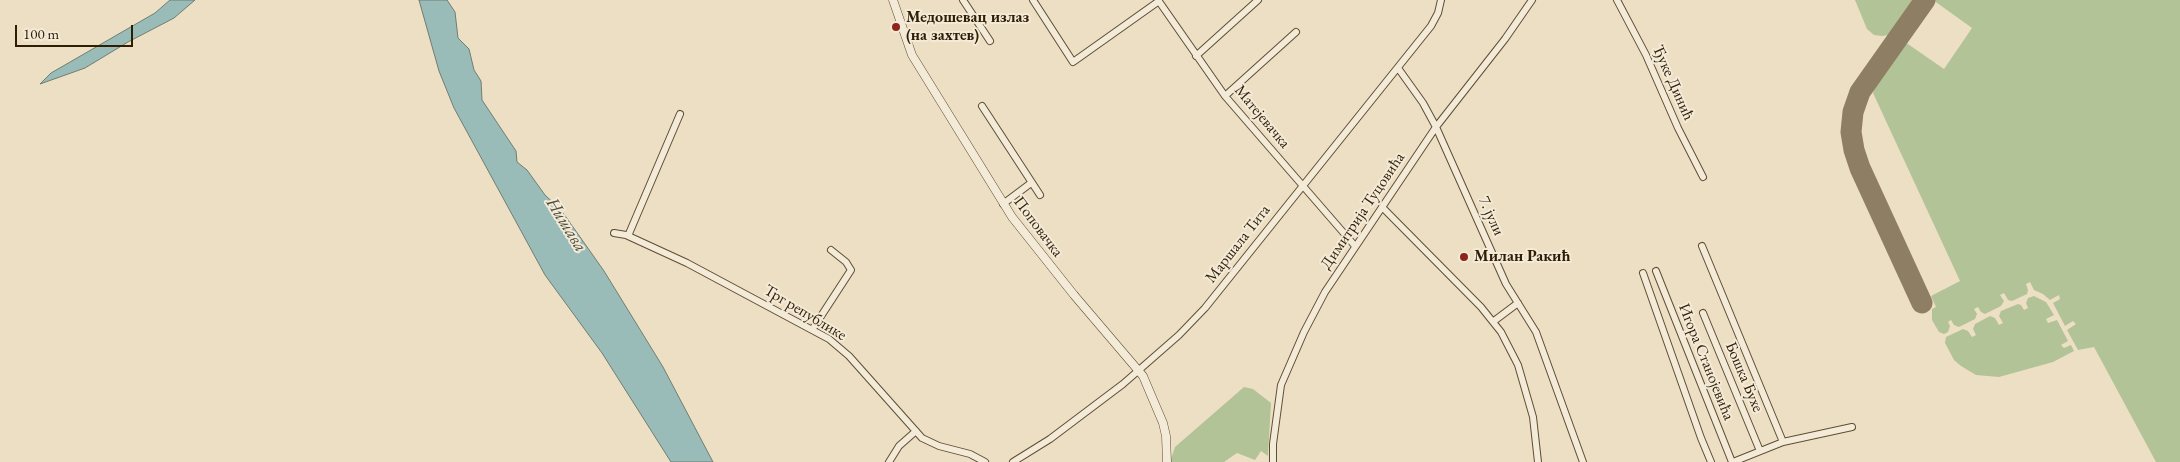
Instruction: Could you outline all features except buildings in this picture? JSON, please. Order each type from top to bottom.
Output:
[{"type":"street","name":"Поповачка","points":[[893,0],[912,55],[1003,204],[1074,295],[1138,370],[1147,385],[1163,423],[1166,436],[1167,462]]},
{"type":"street","points":[[963,0],[990,41]]},
{"type":"street","points":[[1033,0],[1073,62],[1158,1]]},
{"type":"street","points":[[1196,56],[1258,0]]},
{"type":"street","name":"Маршала Тита","points":[[1013,462],[1050,439],[1138,370],[1179,335],[1205,308],[1431,26],[1438,13],[1441,0]]},
{"type":"street","name":"Димитрија Туцовића","points":[[1273,462],[1273,444],[1279,397],[1288,366],[1325,292],[1436,128],[1506,39],[1532,0]]},
{"type":"street","name":"Ђуке Динић","points":[[1617,0],[1646,55],[1702,177]]},
{"type":"street","name":"Матејевачка","points":[[1158,1],[1225,96],[1355,246]]},
{"type":"street","points":[[1225,96],[1296,32]]},
{"type":"street","name":"7. јули","points":[[1398,68],[1423,103],[1506,284],[1536,332],[1583,462]]},
{"type":"street","points":[[982,106],[1040,195]]},
{"type":"street","points":[[628,236],[680,114]]},
{"type":"street","points":[[1003,204],[1031,183]]},
{"type":"street","points":[[1382,207],[1494,322],[1509,346],[1520,372],[1533,417],[1538,462]]},
{"type":"street","name":"Трг републике","points":[[614,233],[628,236],[687,263],[834,343],[849,356],[892,402],[916,431],[930,442],[970,454],[985,462]]},
{"type":"street","points":[[1702,246],[1783,442]]},
{"type":"street","points":[[812,330],[851,270],[846,262],[831,250]]},
{"type":"street","name":"Игора Станојевића","points":[[1656,271],[1732,462]]},
{"type":"street","points":[[1643,273],[1711,462]]},
{"type":"street","points":[[1494,322],[1518,304]]},
{"type":"street","name":"Бошка Бухе","points":[[1703,313],[1760,451]]},
{"type":"street","points":[[1732,462],[1783,442],[1852,427]]},
{"type":"street","points":[[889,462],[899,446],[916,431]]},
{"type":"green space","points":[[1855,0],[1916,0],[1895,30],[1889,35],[1882,36],[1874,35],[1867,29]]},
{"type":"green space","points":[[1933,0],[2180,0],[2180,462],[2156,462],[2094,347],[2078,350],[2067,330],[2076,324],[2073,321],[2065,326],[2053,303],[2060,299],[2059,295],[2050,300],[2034,290],[2030,282],[2026,284],[2027,294],[2012,301],[2008,300],[2004,293],[2000,295],[2004,301],[2001,306],[1985,314],[1978,307],[1974,309],[1977,314],[1975,319],[1959,327],[1954,325],[1951,320],[1948,322],[1950,326],[1948,332],[1944,334],[1939,332],[1932,320],[1932,309],[1936,307],[1931,296],[1960,281],[1873,93],[1875,86],[1905,42],[1944,69],[1972,28]]},
{"type":"green space","points":[[2034,296],[2046,302],[2054,315],[2046,319],[2048,323],[2057,320],[2068,341],[2061,345],[2064,348],[2071,345],[2074,351],[2053,362],[1999,377],[1976,375],[1954,360],[1945,343],[1946,337],[1963,329],[1968,331],[1972,337],[1976,335],[1973,329],[1975,324],[1990,316],[1995,318],[1999,325],[2003,323],[1999,316],[2001,311],[2018,304],[2024,310],[2028,308],[2026,303],[2028,298]]},
{"type":"green space","points":[[1244,387],[1253,389],[1271,403],[1268,456],[1261,451],[1255,460],[1237,453],[1224,462],[1170,462],[1175,447]]},
{"type":"water","points":[[170,0],[195,0],[174,18],[128,42],[85,68],[40,84],[51,73],[155,13]]},
{"type":"water","name":"Нишава","points":[[419,0],[447,0],[455,12],[458,38],[469,49],[474,70],[481,81],[482,100],[516,151],[517,162],[527,170],[545,195],[561,210],[604,271],[663,367],[713,462],[671,462],[602,353],[545,275],[454,108],[439,71]]},
{"type":"taxiway","points":[[1922,303],[1860,168],[1851,132],[1853,112],[1860,92],[1925,0]]},
{"type":"place","name":"Медошевац излаз (на захтев)","points":[[896,27]]},
{"type":"place","name":"Милан Ракић","points":[[1464,257]]}]
